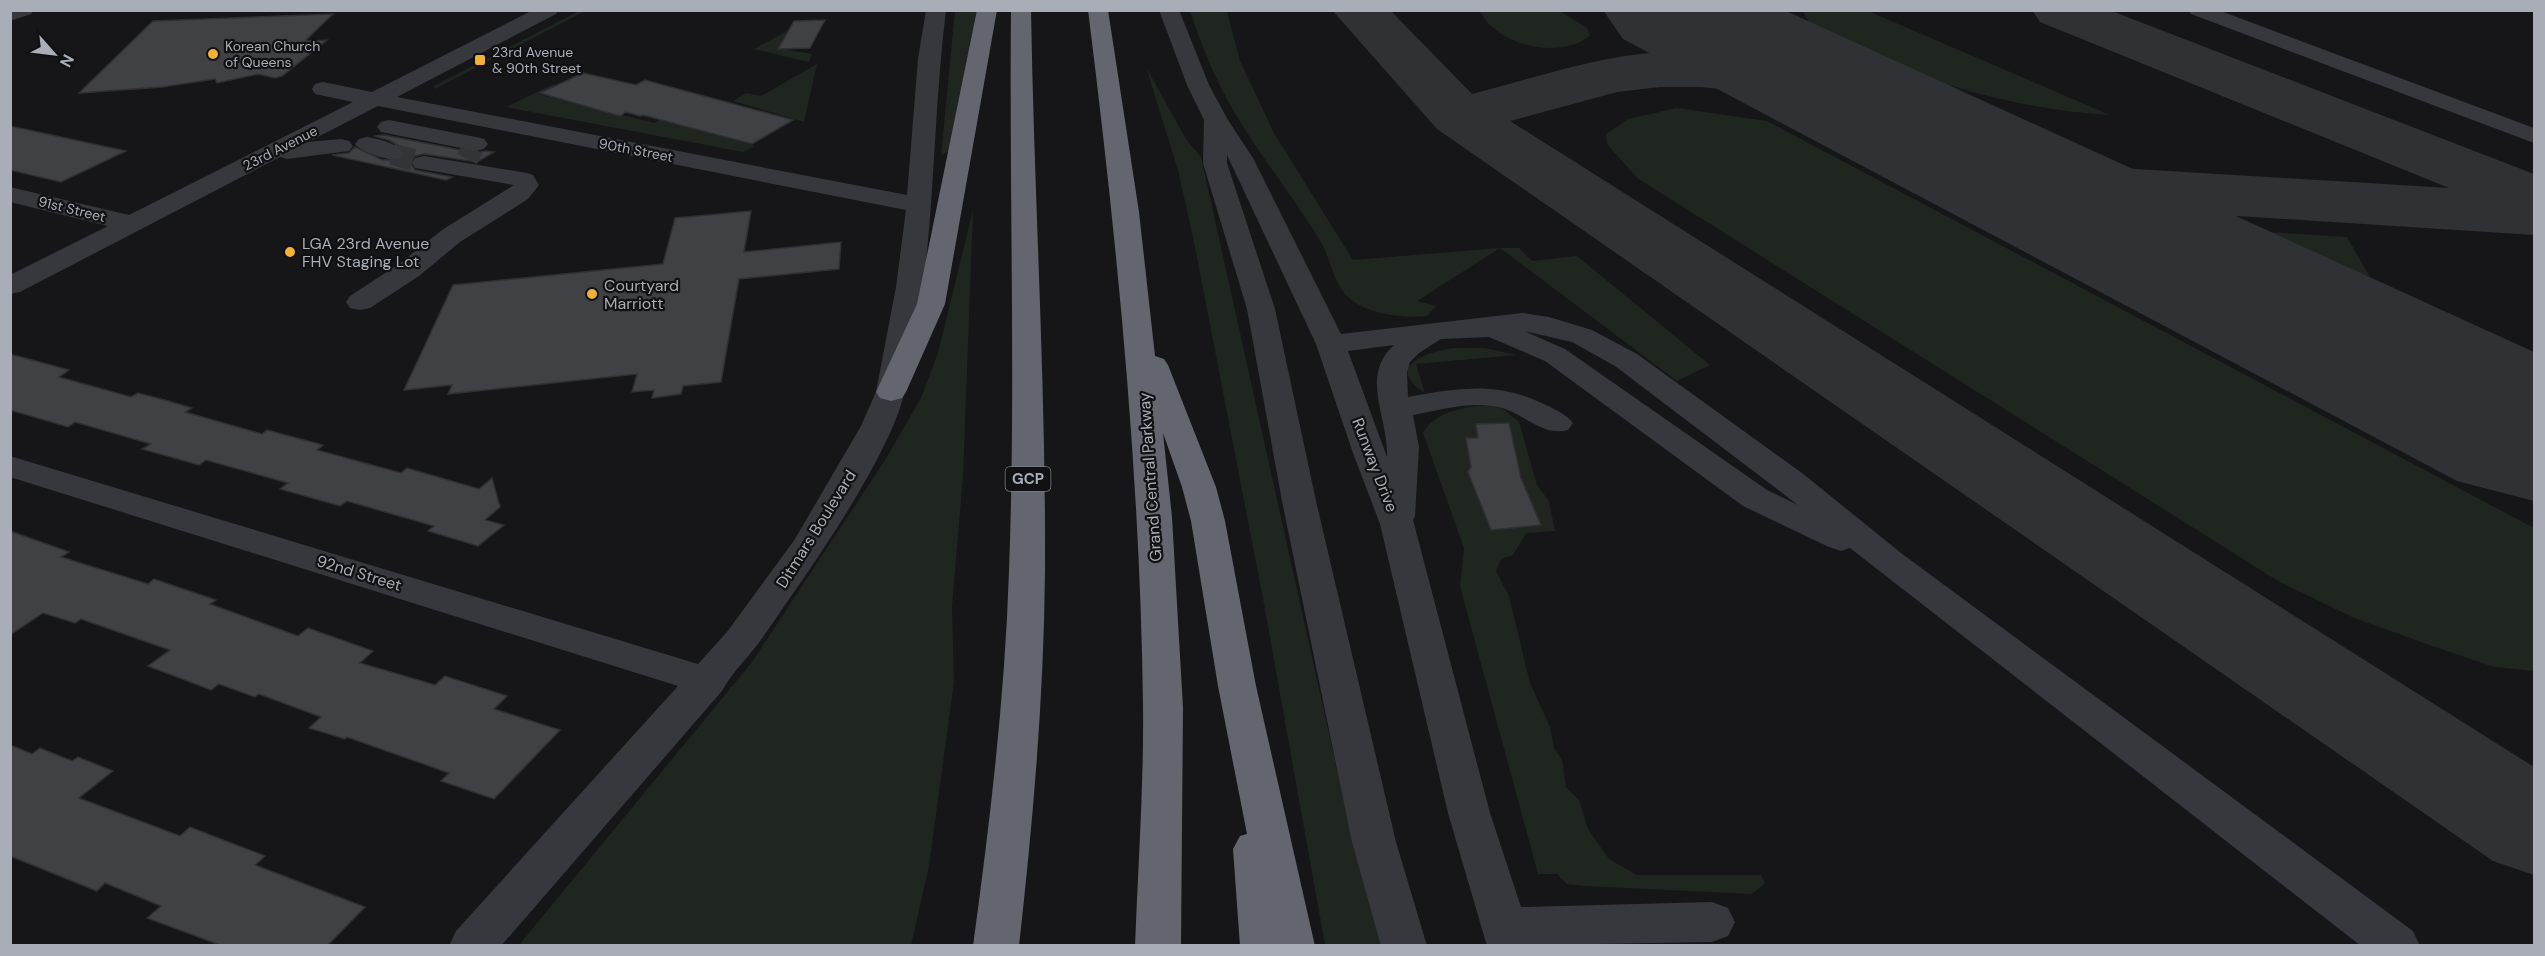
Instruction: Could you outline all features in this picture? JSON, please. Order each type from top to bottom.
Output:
[{"type":"highway","points":[[891,392],[931,304],[987,10]]},
{"type":"highway","name":"GCP","points":[[996,945],[1017,763],[1027,591],[1029,516],[1021,10]]},
{"type":"highway","name":"Grand Central Parkway","points":[[1098,10],[1122,179],[1155,517],[1163,708],[1158,945]]},
{"type":"highway","points":[[1137,315],[1145,344],[1203,503],[1223,596],[1238,686],[1292,945]]},
{"type":"highway","points":[[1238,686],[1263,945]]},
{"type":"street","points":[[10,15],[24,10]]},
{"type":"street","name":"23rd Avenue","points":[[10,265],[519,10]]},
{"type":"street","name":"23rd Avenue","points":[[10,286],[549,10]]},
{"type":"street","name":"Ditmars Boulevard","points":[[472,945],[708,681],[776,593],[824,520],[877,426],[891,392],[910,287],[919,205],[929,59],[936,10]]},
{"type":"street","name":"Runway Drive","points":[[1169,10],[1184,52],[1216,120],[1241,159],[1330,344],[1368,453],[1397,524],[1469,813],[1508,937]]},
{"type":"street","points":[[2198,10],[2535,136]]},
{"type":"street","name":"90th Street","points":[[323,89],[919,205]]},
{"type":"street","points":[[1216,120],[1215,163],[1261,309],[1299,501],[1374,842],[1404,945]]},
{"type":"street","points":[[474,156],[481,132],[499,123]]},
{"type":"street","points":[[360,302],[409,270],[452,236],[519,194],[527,185],[524,180],[474,156],[389,127]]},
{"type":"street","points":[[367,144],[380,147],[392,154]]},
{"type":"street","points":[[270,153],[341,146]]},
{"type":"street","points":[[424,163],[474,156]]},
{"type":"street","name":"91st Street","points":[[10,194],[133,224]]},
{"type":"street","points":[[1330,344],[1480,327],[1511,334],[1554,355],[1755,498],[1889,562],[2397,945]]},
{"type":"street","points":[[1397,524],[1403,436],[1389,375],[1395,362],[1417,340],[1433,331]]},
{"type":"street","points":[[1395,408],[1486,397],[1510,401],[1557,423]]},
{"type":"street","name":"92nd Street","points":[[10,465],[708,681]]},
{"type":"street","points":[[1508,937],[1712,922]]},
{"type":"shaded area","points":[[579,11],[585,11],[435,89],[434,86]]},
{"type":"shaded area","points":[[955,11],[978,11],[952,150],[941,155]]},
{"type":"shaded area","points":[[1190,11],[1227,11],[1240,61],[1274,133],[1353,260],[1500,248],[1417,301],[1436,306],[1427,316],[1383,314],[1362,307],[1353,301],[1338,283],[1325,250],[1312,228],[1229,103],[1210,64]]},
{"type":"shaded area","points":[[1480,11],[1560,11],[1587,28],[1590,36],[1562,47],[1530,46],[1500,33],[1488,23]]},
{"type":"shaded area","points":[[1803,11],[1868,11],[2110,115],[2015,102],[1983,95],[1922,76],[1828,36],[1807,19]]},
{"type":"shaded area","points":[[787,31],[778,48],[812,54],[809,62],[754,49]]},
{"type":"shaded area","points":[[817,64],[804,122],[733,101],[746,93],[761,96]]},
{"type":"shaded area","points":[[1146,67],[1186,139],[1201,157],[1352,837],[1383,945],[1325,945],[1264,604],[1194,242],[1178,170]]},
{"type":"shaded area","points":[[554,84],[538,94],[654,123],[662,119],[755,146],[743,152],[506,107]]},
{"type":"shaded area","points":[[1677,108],[1767,121],[2534,528],[2534,671],[2494,667],[2424,643],[2354,618],[2278,581],[1637,178],[1607,144],[1606,134],[1628,119]]},
{"type":"shaded area","points":[[973,210],[963,477],[952,606],[954,682],[929,866],[911,945],[519,945],[752,662],[885,460],[921,398],[938,353]]},
{"type":"shaded area","points":[[2266,232],[2347,237],[2370,277],[2348,274],[2261,234]]},
{"type":"shaded area","points":[[1500,248],[1519,248],[1532,261],[1577,256],[1710,365],[1677,381]]},
{"type":"shaded area","points":[[1452,348],[1485,348],[1517,355],[1416,364],[1425,393],[1413,383],[1407,369],[1428,354]]},
{"type":"shaded area","points":[[1490,405],[1503,409],[1519,422],[1537,485],[1549,501],[1555,531],[1526,533],[1513,555],[1501,559],[1496,571],[1509,596],[1530,683],[1550,727],[1554,748],[1562,760],[1566,787],[1579,800],[1588,829],[1609,859],[1637,875],[1761,875],[1765,883],[1752,894],[1584,886],[1567,884],[1557,874],[1538,874],[1460,586],[1464,548],[1423,433],[1435,419],[1452,411]]},
{"type":"building","name":"Korean Church of Queens","points":[[333,14],[305,41],[327,40],[282,76],[275,78],[258,74],[217,83],[215,79],[162,87],[79,93],[153,21]]},
{"type":"building","points":[[825,20],[810,48],[778,49],[794,21]]},
{"type":"building","points":[[583,73],[636,85],[645,80],[793,120],[752,144],[643,115],[626,112],[620,116],[540,93]]},
{"type":"building","points":[[10,126],[126,151],[61,182],[10,170]]},
{"type":"building","points":[[384,135],[476,153],[494,152],[477,162],[424,154],[415,156],[410,162],[415,170],[452,177],[446,180],[332,155],[349,153],[355,147],[382,160],[402,160],[406,154],[402,148],[389,140],[374,136]]},
{"type":"building","name":"Courtyard Marriott","points":[[751,211],[744,252],[841,242],[839,269],[739,279],[721,382],[683,386],[681,394],[652,398],[654,390],[632,392],[637,374],[448,394],[452,385],[404,390],[453,285],[663,264],[675,218]]},
{"type":"building","points":[[10,354],[69,370],[59,377],[131,397],[138,393],[165,400],[192,408],[185,412],[262,434],[267,430],[323,445],[317,450],[401,473],[407,468],[479,489],[492,478],[500,507],[485,520],[504,525],[478,546],[428,531],[434,526],[347,501],[340,506],[280,489],[288,483],[206,460],[199,465],[142,449],[151,444],[75,422],[68,427],[10,410]]},
{"type":"building","points":[[1509,423],[1521,478],[1541,525],[1491,530],[1468,472],[1471,467],[1466,438],[1478,438],[1476,424]]},
{"type":"building","points":[[10,531],[69,552],[61,557],[148,584],[154,579],[216,600],[210,604],[298,636],[308,628],[373,651],[360,663],[435,685],[445,676],[507,696],[494,709],[560,730],[494,799],[441,781],[449,773],[347,737],[345,739],[309,728],[321,717],[259,694],[255,697],[219,684],[211,690],[148,666],[170,650],[81,619],[75,623],[43,613],[10,635]]},
{"type":"building","points":[[10,745],[32,754],[40,748],[72,761],[78,757],[113,771],[79,798],[180,836],[190,827],[265,856],[255,865],[365,907],[328,945],[220,945],[147,918],[161,906],[105,883],[97,891],[10,856]]},
{"type":"taxiway","points":[[1359,10],[1459,116]]},
{"type":"taxiway","points":[[2059,10],[2511,189]]},
{"type":"taxiway","points":[[1459,116],[1614,75],[1660,69],[1701,69],[1763,76],[1856,101]]},
{"type":"taxiway","points":[[1459,116],[2534,827]]},
{"type":"taxiway","points":[[2021,182],[2534,214]]},
{"type":"runway","points":[[1671,10],[2534,434]]},
{"type":"tunnel","points":[[467,159],[473,148]]},
{"type":"tunnel","points":[[392,154],[424,163]]},
{"type":"place","name":"Korean Church of Queens","points":[[213,54]]},
{"type":"place","name":"23rd Avenue & 90th Street","points":[[480,60]]},
{"type":"place","name":"LGA 23rd Avenue FHV Staging Lot","points":[[290,252]]},
{"type":"place","name":"Courtyard Marriott","points":[[592,294]]}]
